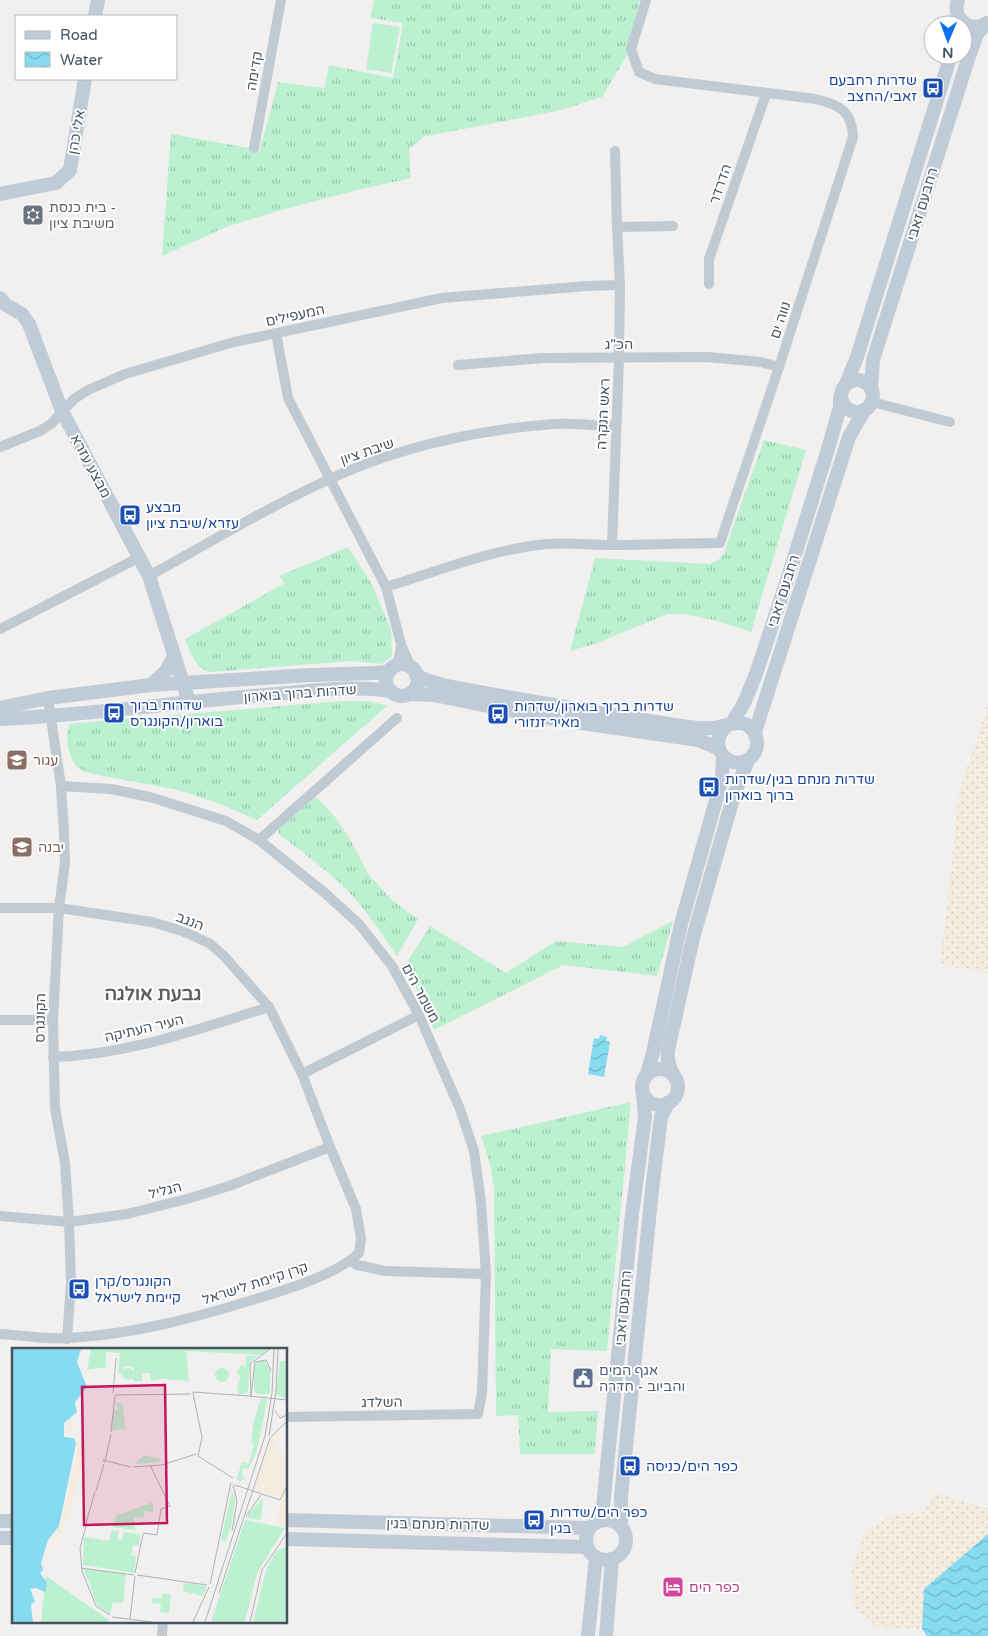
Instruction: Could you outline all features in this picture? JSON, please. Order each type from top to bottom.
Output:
[{"type":"street","points":[[95,15],[98,0]]},
{"type":"street","name":"קדימה","points":[[254,148],[281,0]]},
{"type":"street","points":[[646,0],[631,49],[639,72],[655,79],[766,94]]},
{"type":"street","points":[[957,15],[958,0]]},
{"type":"street","points":[[973,27],[986,23]]},
{"type":"street","name":"רחבעם זאבי","points":[[871,387],[873,360],[968,56],[977,34],[986,23]]},
{"type":"street","name":"רחבעם זאבי","points":[[846,384],[857,357],[948,65]]},
{"type":"street","name":"אלי כהן","points":[[0,194],[56,183],[70,170],[85,80]]},
{"type":"street","name":"נווה ים","points":[[612,545],[720,543],[853,137],[850,119],[846,112],[829,102],[766,94]]},
{"type":"street","name":"הדרדר","points":[[709,284],[709,259],[766,94]]},
{"type":"street","name":"ראש הנקרה","points":[[612,545],[620,285],[614,151]]},
{"type":"street","points":[[617,227],[673,226]]},
{"type":"street","name":"המעפילים","points":[[0,447],[40,432],[51,424],[74,399],[88,390],[125,374],[234,342],[442,298],[620,285]]},
{"type":"street","name":"מבצע עזרא","points":[[2,303],[22,314],[29,324],[62,410],[149,576],[189,702]]},
{"type":"street","points":[[276,332],[288,398],[331,478],[386,588],[401,644],[418,682],[410,694]]},
{"type":"street","name":"הכ\"ג","points":[[458,365],[543,358],[707,356],[761,362],[779,367]]},
{"type":"street","points":[[868,407],[874,397],[871,387],[858,380],[852,380],[846,384],[840,398],[845,408],[850,411],[855,412],[868,407],[950,422]]},
{"type":"street","name":"רחבעם זאבי","points":[[729,725],[744,703],[756,674],[828,449],[840,407],[840,398]]},
{"type":"street","name":"רחבעם זאבי","points":[[755,732],[849,436],[868,407]]},
{"type":"street","name":"שיבת ציון","points":[[149,576],[331,478],[382,458],[444,440],[502,429],[557,424],[616,426]]},
{"type":"street","points":[[386,588],[449,566],[504,550],[549,544],[612,545]]},
{"type":"street","points":[[0,629],[140,557]]},
{"type":"street","points":[[401,644],[399,659],[386,682],[390,692],[400,696],[410,694],[434,695],[548,718],[698,740],[721,752],[729,761],[748,760]]},
{"type":"street","points":[[151,685],[166,671],[174,656]]},
{"type":"street","points":[[392,669],[403,665],[426,680],[446,686],[577,710],[698,728],[711,728],[729,725],[745,724],[755,732],[757,738],[756,750],[748,760],[734,795],[693,938],[668,1050],[669,1067],[678,1084],[678,1089],[674,1099],[664,1105],[652,1103],[643,1094],[642,1083],[647,1074],[653,1053],[681,924],[722,779],[721,752],[718,738],[721,731],[729,725]]},
{"type":"street","name":"שדרות ברוך בוארון","points":[[0,708],[48,698],[151,685],[312,674],[375,674],[392,669]]},
{"type":"street","name":"שדרות ברוך בוארון","points":[[0,719],[50,717],[189,702],[330,690],[361,688],[390,692]]},
{"type":"street","name":"הקונגרס","points":[[48,698],[61,786],[65,863],[59,908],[52,1020],[55,1108],[65,1162],[69,1222],[71,1283],[67,1339]]},
{"type":"street","points":[[259,840],[396,718]]},
{"type":"street","name":"משמר הים","points":[[61,786],[111,789],[150,797],[226,821],[259,840],[326,894],[359,924],[392,966],[419,1015],[460,1109],[474,1151],[481,1202],[486,1274],[482,1393],[478,1414]]},
{"type":"street","name":"הנגב","points":[[0,908],[59,908],[152,922],[182,931],[209,943],[234,967],[268,1007],[302,1074],[356,1209],[361,1239],[359,1253],[351,1261]]},
{"type":"street","name":"העיר העתיקה","points":[[53,1057],[82,1056],[159,1042],[268,1007]]},
{"type":"street","points":[[302,1074],[419,1015]]},
{"type":"street","points":[[0,1020],[52,1020]]},
{"type":"street","points":[[647,1074],[655,1069],[665,1069],[673,1074]]},
{"type":"street","name":"רחבעם זאבי","points":[[594,1524],[604,1500],[632,1214],[644,1117],[643,1094]]},
{"type":"street","name":"רחבעם זאבי","points":[[622,1527],[621,1496],[652,1190],[661,1117],[669,1102]]},
{"type":"street","name":"הגליל","points":[[0,1216],[69,1222],[126,1214],[187,1199],[265,1173],[330,1147]]},
{"type":"street","points":[[351,1261],[357,1265],[385,1271],[486,1274]]},
{"type":"street","name":"קרן קיימת לישראל","points":[[0,1334],[67,1339],[163,1326],[298,1286],[351,1261]]},
{"type":"street","name":"השלדג","points":[[288,1417],[478,1414]]},
{"type":"street","name":"שדרות מנחם בגין","points":[[288,1520],[594,1524]]},
{"type":"street","points":[[588,1636],[592,1552],[587,1534],[594,1524],[609,1520],[622,1527],[626,1534],[625,1547],[622,1552],[607,1560],[592,1552]]},
{"type":"street","name":"שדרות מנחם בגין","points":[[288,1539],[592,1552]]},
{"type":"street","points":[[606,1636],[612,1559]]},
{"type":"green space","points":[[374,0],[640,0],[631,49],[602,97],[557,111],[423,137],[409,149],[411,178],[357,190],[226,227],[162,256],[171,134],[260,150],[278,82],[324,88],[329,65],[393,78],[403,23],[370,18]]},
{"type":"green space","points":[[373,23],[400,27],[391,73],[366,69]]},
{"type":"green space","points":[[764,440],[806,450],[751,632],[714,620],[684,614],[668,614],[597,643],[570,651],[595,558],[709,564],[717,561],[723,555]]},
{"type":"green space","points":[[348,547],[372,584],[391,630],[392,656],[382,664],[352,661],[209,672],[196,663],[185,639],[285,583],[279,576]]},
{"type":"green space","points":[[342,701],[370,701],[387,706],[257,820],[220,804],[178,790],[85,772],[75,764],[70,755],[68,744],[67,733],[70,724]]},
{"type":"green space","points":[[316,797],[335,817],[347,834],[369,875],[392,900],[418,919],[397,956],[374,922],[348,891],[323,868],[279,834],[278,829]]},
{"type":"green space","points":[[673,921],[657,976],[563,965],[434,1030],[417,990],[404,967],[430,926],[506,973],[556,941],[623,947]]},
{"type":"green space","points":[[631,1102],[607,1351],[551,1349],[548,1412],[598,1411],[595,1454],[520,1454],[518,1415],[496,1416],[494,1189],[490,1164],[481,1136]]},
{"type":"sand","points":[[988,706],[988,972],[944,966],[941,960],[959,792]]},
{"type":"sand","points":[[935,1492],[988,1508],[988,1534],[924,1589],[922,1629],[877,1627],[854,1606],[852,1568],[864,1531],[894,1514],[924,1512]]},
{"type":"water","points":[[600,1035],[607,1037],[606,1041],[610,1042],[604,1077],[588,1074],[594,1038],[599,1039]]},
{"type":"water","points":[[988,1534],[988,1636],[927,1636],[922,1629],[924,1589]]},
{"type":"place","name":"שדרות רחבעם זאבי/החצב","points":[[933,88]]},
{"type":"place","name":"בית כנסת - משיבת ציון","points":[[33,215]]},
{"type":"place","name":"מבצע עזרא/שיבת ציון","points":[[130,515]]},
{"type":"place","name":"שדרות ברוך בוארון/הקונגרס","points":[[114,713]]},
{"type":"place","name":"שדרות ברוך בוארון/שדרות מאיר זנזורי","points":[[498,714]]},
{"type":"place","name":"עגור","points":[[17,760]]},
{"type":"place","name":"שדרות מנחם בגין/שדרות ברוך בוארון","points":[[709,787]]},
{"type":"place","name":"יבנה","points":[[22,847]]},
{"type":"place","name":"הקונגרס/קרן קיימת לישראל","points":[[79,1289]]},
{"type":"place","name":"אגף המים והביוב - חדרה","points":[[583,1378]]},
{"type":"place","name":"כפר הים/כניסה","points":[[630,1466]]},
{"type":"place","name":"כפר הים/שדרות בגין","points":[[534,1520]]},
{"type":"place","name":"כפר הים","points":[[673,1587]]},
{"type":"district","name":"גבעת אולגה","points":[[153,993]]}]
